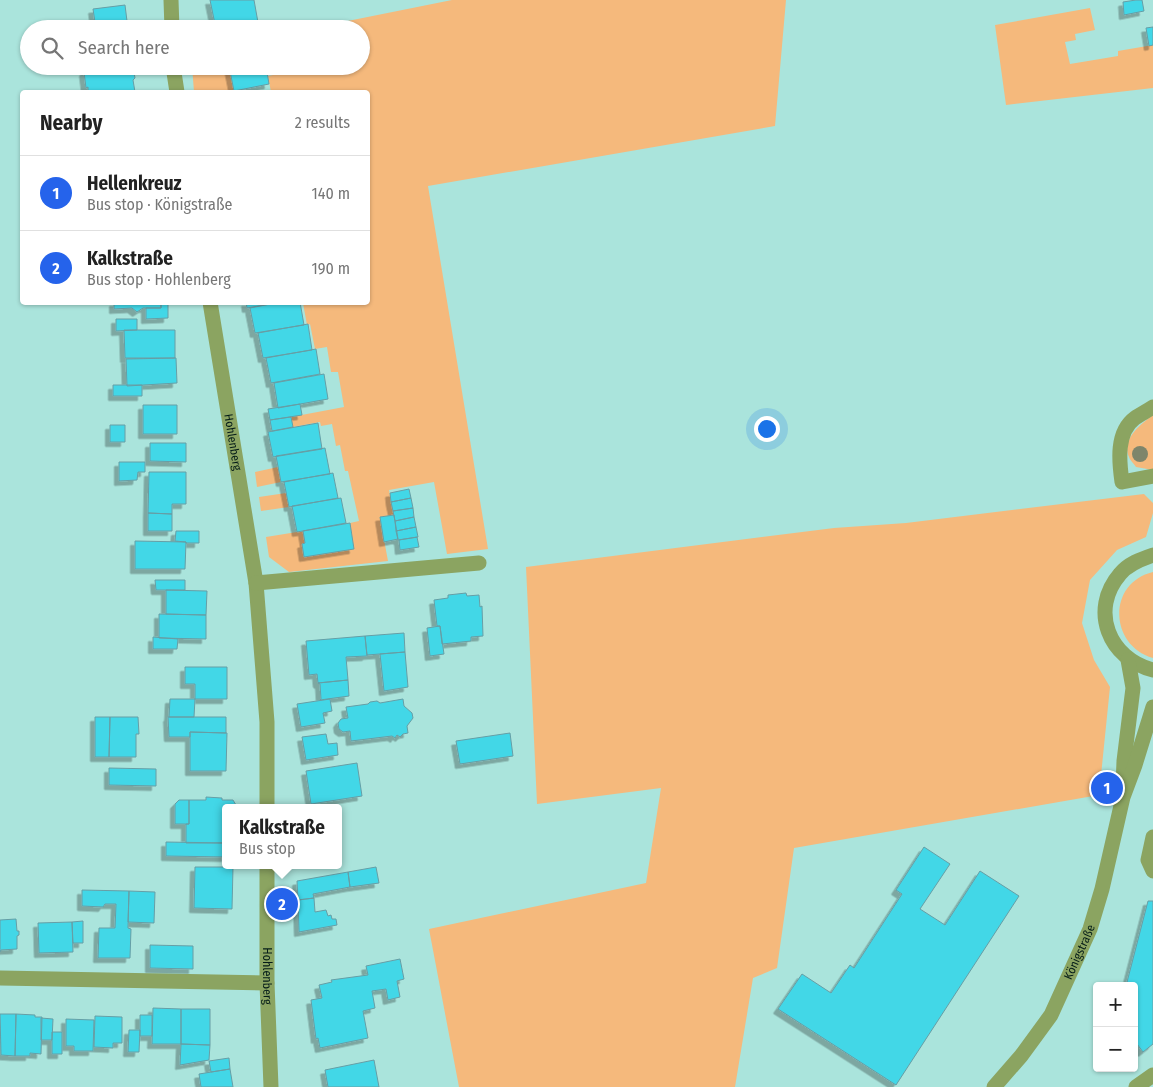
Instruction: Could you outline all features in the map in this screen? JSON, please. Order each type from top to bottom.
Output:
[{"type":"street","points":[[171,0],[172,20]]},
{"type":"street","points":[[174,75],[177,90]]},
{"type":"street","name":"Hohlenberg","points":[[210,305],[256,583],[267,722],[267,804]]},
{"type":"street","points":[[1153,407],[1134,419],[1125,431],[1120,442],[1119,463],[1122,482],[1153,476]]},
{"type":"street","name":"Königstraße","points":[[1153,555],[1136,561],[1120,573],[1110,589],[1105,608],[1107,628],[1115,646],[1128,660],[1153,670]]},
{"type":"street","points":[[256,583],[479,563]]},
{"type":"street","name":"Königstraße","points":[[1123,798],[1124,761],[1133,688],[1128,660]]},
{"type":"street","name":"Königstraße","points":[[994,1087],[1021,1056],[1051,1015],[1090,928],[1102,889],[1123,798],[1153,707]]},
{"type":"street","points":[[1153,837],[1148,860],[1153,871]]},
{"type":"street","name":"Hohlenberg","points":[[267,869],[267,983],[271,1087]]},
{"type":"street","points":[[0,978],[267,983]]},
{"type":"street","points":[[1136,1087],[1153,1075]]},
{"type":"shaded area","points":[[452,0],[786,0],[775,126],[428,186],[488,549],[447,554],[434,482],[389,490],[394,515],[380,518],[388,561],[289,572],[269,557],[266,537],[303,531],[305,543],[302,544],[305,557],[354,549],[350,523],[359,521],[348,471],[345,471],[340,445],[336,446],[332,424],[321,426],[320,422],[293,427],[291,417],[344,407],[338,372],[331,372],[327,347],[315,349],[310,324],[307,325],[303,305],[370,305],[370,90],[271,90],[268,76],[370,75],[370,20],[353,20]]},
{"type":"shaded area","points":[[1090,8],[1095,30],[1075,34],[1076,40],[1065,42],[1070,64],[1118,56],[1118,51],[1153,45],[1153,88],[1006,105],[995,25]]},
{"type":"shaded area","points":[[193,75],[231,75],[234,90],[194,90]]},
{"type":"shaded area","points":[[1153,415],[1153,470],[1136,467],[1127,450],[1133,433]]},
{"type":"shaded area","points":[[278,467],[281,482],[257,487],[255,472]]},
{"type":"shaded area","points":[[286,493],[289,507],[261,511],[259,497]]},
{"type":"shaded area","points":[[1144,494],[1153,503],[1153,513],[1146,537],[1117,550],[1090,580],[1082,623],[1094,660],[1110,687],[1099,795],[794,848],[777,968],[753,978],[735,1087],[459,1087],[429,929],[646,883],[661,788],[537,804],[526,567],[834,528],[906,523]]},
{"type":"shaded area","points":[[1153,572],[1153,658],[1138,651],[1128,641],[1122,628],[1119,614],[1121,601],[1127,588],[1138,578]]},
{"type":"building","points":[[210,0],[254,0],[258,20],[214,20]]},
{"type":"building","points":[[1142,0],[1144,11],[1124,15],[1123,2]]},
{"type":"building","points":[[125,5],[127,20],[95,20],[93,9]]},
{"type":"building","points":[[1153,27],[1153,45],[1149,46],[1146,28]]},
{"type":"building","points":[[84,75],[134,75],[133,80],[135,90],[88,90],[88,87],[86,88]]},
{"type":"building","points":[[231,75],[268,75],[269,84],[234,90]]},
{"type":"building","points":[[114,305],[161,305],[161,308],[143,308],[137,312],[132,308],[114,309]]},
{"type":"building","points":[[161,305],[168,305],[168,318],[146,319],[146,308],[161,308]]},
{"type":"building","points":[[246,305],[264,305],[247,308]]},
{"type":"building","points":[[266,305],[301,305],[304,325],[255,333],[250,308]]},
{"type":"building","points":[[116,319],[137,319],[137,330],[116,331]]},
{"type":"building","points":[[308,324],[312,350],[263,358],[258,333]]},
{"type":"building","points":[[124,330],[175,330],[175,358],[125,358]]},
{"type":"building","points":[[316,349],[320,374],[271,383],[266,358]]},
{"type":"building","points":[[176,358],[177,383],[127,386],[126,359]]},
{"type":"building","points":[[324,374],[328,399],[278,408],[274,383]]},
{"type":"building","points":[[113,385],[142,385],[142,396],[113,396]]},
{"type":"building","points":[[300,404],[302,415],[270,420],[268,409]]},
{"type":"building","points":[[143,405],[177,405],[177,434],[143,434]]},
{"type":"building","points":[[291,417],[293,427],[272,431],[270,420]]},
{"type":"building","points":[[318,423],[322,449],[273,457],[268,432]]},
{"type":"building","points":[[110,425],[125,425],[125,442],[110,442]]},
{"type":"building","points":[[150,443],[186,443],[186,462],[150,461]]},
{"type":"building","points":[[325,448],[330,474],[281,482],[276,456]]},
{"type":"building","points":[[119,462],[145,462],[145,472],[138,472],[137,480],[119,481]]},
{"type":"building","points":[[149,472],[186,472],[186,504],[172,504],[172,514],[148,513]]},
{"type":"building","points":[[333,473],[338,498],[289,507],[284,482]]},
{"type":"building","points":[[409,489],[411,498],[391,502],[390,493]]},
{"type":"building","points":[[341,498],[346,523],[297,532],[292,506]]},
{"type":"building","points":[[411,498],[413,508],[393,511],[391,502]]},
{"type":"building","points":[[413,508],[414,517],[395,521],[393,511]]},
{"type":"building","points":[[148,513],[172,514],[172,531],[148,531]]},
{"type":"building","points":[[394,515],[398,539],[384,542],[380,517]]},
{"type":"building","points":[[414,517],[416,527],[396,531],[395,521]]},
{"type":"building","points":[[350,523],[354,549],[304,557],[302,544],[305,543],[303,531]]},
{"type":"building","points":[[416,527],[418,537],[398,540],[396,531]]},
{"type":"building","points":[[176,531],[199,531],[199,543],[175,541]]},
{"type":"building","points":[[417,537],[419,547],[400,550],[399,540]]},
{"type":"building","points":[[135,541],[186,542],[185,569],[135,569]]},
{"type":"building","points":[[155,580],[185,580],[185,590],[156,590]]},
{"type":"building","points":[[166,590],[207,591],[206,615],[166,614]]},
{"type":"building","points":[[466,593],[467,596],[479,595],[480,607],[482,606],[483,636],[471,637],[471,641],[442,644],[440,626],[437,626],[434,600],[448,598],[448,595]]},
{"type":"building","points":[[159,614],[206,615],[206,639],[159,638]]},
{"type":"building","points":[[440,626],[444,654],[430,656],[427,628]]},
{"type":"building","points":[[404,633],[405,652],[367,655],[365,636]]},
{"type":"building","points":[[365,636],[367,656],[346,657],[348,680],[318,683],[317,674],[309,675],[306,641]]},
{"type":"building","points":[[153,637],[178,639],[177,649],[153,649]]},
{"type":"building","points":[[405,652],[408,687],[384,691],[380,654]]},
{"type":"building","points":[[185,667],[227,667],[227,699],[195,699],[195,684],[185,684]]},
{"type":"building","points":[[348,680],[349,696],[320,700],[320,684],[318,683]]},
{"type":"building","points":[[170,699],[195,699],[194,717],[169,717]]},
{"type":"building","points":[[330,699],[332,711],[323,713],[325,723],[301,727],[297,704]]},
{"type":"building","points":[[403,699],[404,706],[412,713],[413,718],[407,726],[408,733],[400,737],[397,735],[395,738],[392,736],[351,741],[350,731],[343,732],[339,729],[338,723],[341,719],[348,718],[346,707],[377,701],[380,703]]},
{"type":"building","points":[[95,717],[110,717],[109,757],[95,757]]},
{"type":"building","points":[[110,717],[138,717],[139,734],[136,734],[136,757],[109,757]]},
{"type":"building","points":[[168,717],[226,717],[226,733],[190,732],[190,737],[169,737]]},
{"type":"building","points":[[190,732],[227,733],[226,771],[190,771]]},
{"type":"building","points":[[510,733],[513,756],[460,764],[456,741]]},
{"type":"building","points":[[326,734],[328,744],[337,743],[338,755],[306,760],[302,737]]},
{"type":"building","points":[[357,763],[362,796],[311,804],[306,771]]},
{"type":"building","points":[[109,768],[156,769],[156,786],[109,785]]},
{"type":"building","points":[[206,797],[222,798],[222,800],[233,800],[235,804],[222,804],[222,843],[186,843],[186,824],[189,824],[189,800],[206,800]]},
{"type":"building","points":[[179,800],[189,800],[189,824],[175,824],[175,804]]},
{"type":"building","points":[[166,842],[222,843],[222,857],[166,856]]},
{"type":"building","points":[[924,847],[950,864],[920,909],[945,925],[980,871],[1019,896],[896,1085],[778,1009],[802,974],[831,993],[850,965],[854,968],[902,894],[896,890]]},
{"type":"building","points":[[195,867],[233,869],[232,909],[194,908]]},
{"type":"building","points":[[376,867],[379,883],[350,887],[348,872]]},
{"type":"building","points":[[348,872],[350,887],[313,894],[314,898],[298,900],[297,881]]},
{"type":"building","points":[[82,890],[129,891],[128,928],[131,929],[130,958],[98,958],[99,928],[115,928],[116,904],[105,904],[103,907],[82,906]]},
{"type":"building","points":[[129,891],[155,892],[154,923],[128,922]]},
{"type":"building","points":[[314,898],[315,912],[326,910],[328,916],[331,915],[332,919],[336,919],[337,925],[299,932],[298,900]]},
{"type":"building","points":[[1148,901],[1153,901],[1153,1044],[1143,1052],[1138,1045],[1138,982],[1127,982]]},
{"type":"building","points":[[16,919],[17,931],[19,931],[17,949],[1,950],[0,952],[0,920]]},
{"type":"building","points":[[83,921],[83,943],[73,943],[72,922]]},
{"type":"building","points":[[72,922],[73,952],[39,953],[38,923]]},
{"type":"building","points":[[150,945],[193,946],[193,969],[150,968]]},
{"type":"building","points":[[400,959],[404,979],[397,981],[400,997],[388,1000],[386,989],[372,991],[375,1008],[363,1011],[368,1038],[320,1048],[318,1038],[316,1039],[311,1000],[322,998],[319,985],[332,982],[331,980],[368,975],[366,966]]},
{"type":"building","points":[[153,1008],[181,1009],[181,1044],[152,1044]]},
{"type":"building","points":[[181,1009],[210,1009],[210,1045],[181,1044]]},
{"type":"building","points":[[0,1014],[16,1014],[15,1056],[1,1055]]},
{"type":"building","points":[[16,1014],[42,1017],[41,1054],[30,1053],[30,1056],[15,1056]]},
{"type":"building","points":[[140,1015],[152,1015],[152,1036],[140,1036]]},
{"type":"building","points":[[95,1016],[122,1017],[122,1043],[113,1043],[113,1048],[94,1047]]},
{"type":"building","points":[[41,1018],[53,1019],[52,1040],[41,1040]]},
{"type":"building","points":[[66,1019],[94,1020],[93,1051],[74,1051],[74,1046],[66,1046]]},
{"type":"building","points":[[129,1030],[140,1030],[139,1052],[128,1052]]},
{"type":"building","points":[[52,1032],[62,1032],[62,1054],[52,1054]]},
{"type":"building","points":[[181,1044],[210,1045],[209,1060],[180,1065]]},
{"type":"building","points":[[229,1058],[230,1069],[211,1072],[209,1061]]},
{"type":"building","points":[[374,1060],[379,1087],[328,1087],[325,1070]]},
{"type":"building","points":[[230,1069],[233,1087],[201,1087],[199,1074]]},
{"type":"place","name":"Hellenkreuz","points":[[1107,788]]},
{"type":"place","name":"Kalkstraße","points":[[282,904]]}]
